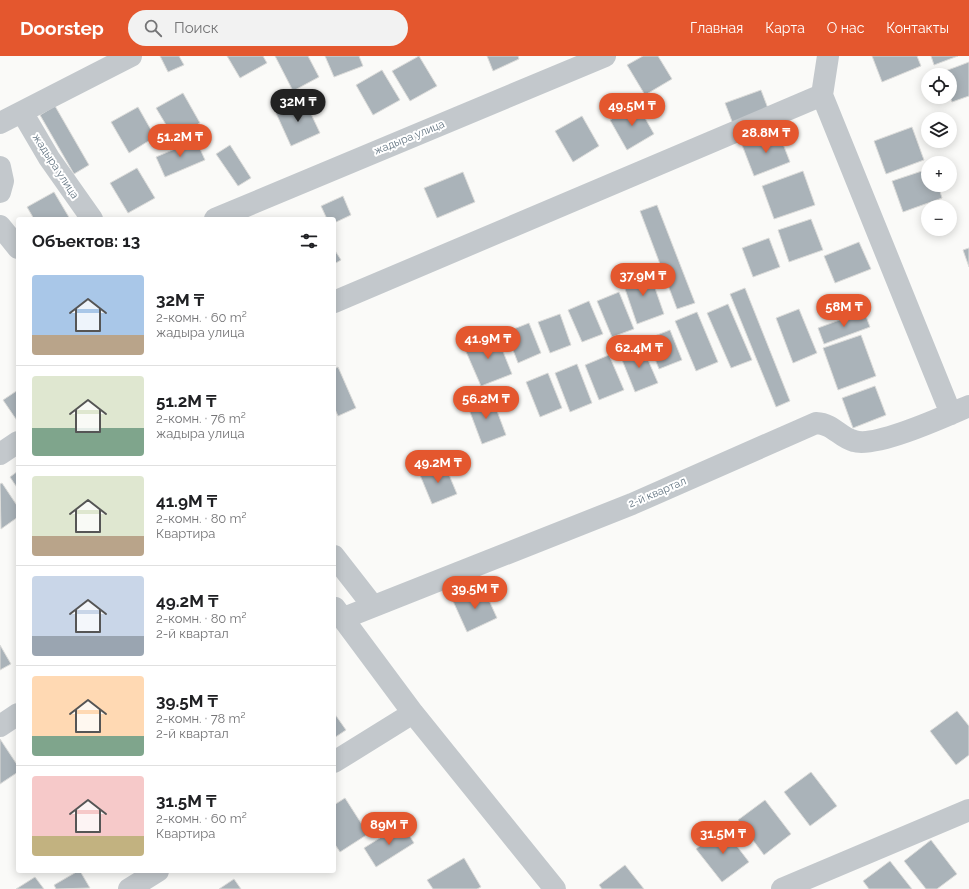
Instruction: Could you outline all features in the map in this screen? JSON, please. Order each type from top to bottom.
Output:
[{"type":"street","points":[[0,123],[132,56]]},
{"type":"street","name":"жадыра улица","points":[[220,217],[604,56]]},
{"type":"street","points":[[828,56],[822,96],[960,410]]},
{"type":"street","points":[[336,301],[822,96]]},
{"type":"street","name":"жадыра улица","points":[[22,112],[49,158],[91,217]]},
{"type":"street","points":[[0,167],[2,172],[1,190]]},
{"type":"street","points":[[0,226],[16,246]]},
{"type":"street","name":"2-й квартал","points":[[339,612],[372,606],[632,504],[816,423],[826,423],[854,441],[864,442],[888,437],[960,410]]},
{"type":"street","points":[[0,454],[16,443]]},
{"type":"street","points":[[336,559],[372,606]]},
{"type":"street","points":[[339,612],[413,713],[555,889]]},
{"type":"street","points":[[336,761],[413,713]]},
{"type":"street","points":[[0,726],[16,715]]},
{"type":"street","points":[[782,889],[969,810]]},
{"type":"street","points":[[129,889],[155,873]]},
{"type":"building","points":[[160,56],[179,56],[184,65],[168,72]]},
{"type":"building","points":[[227,56],[263,56],[267,63],[240,78]]},
{"type":"building","points":[[275,56],[308,56],[319,77],[293,91]]},
{"type":"building","points":[[325,56],[359,56],[363,66],[334,77]]},
{"type":"building","points":[[419,56],[437,86],[410,101],[392,71]]},
{"type":"building","points":[[487,56],[518,56],[519,59],[493,71]]},
{"type":"building","points":[[643,56],[658,56],[672,79],[645,95],[627,65]]},
{"type":"building","points":[[872,56],[917,56],[921,66],[882,82]]},
{"type":"building","points":[[931,56],[958,56],[934,65]]},
{"type":"building","points":[[969,62],[969,96],[957,100],[957,68],[953,68]]},
{"type":"building","points":[[382,70],[400,100],[373,115],[356,85]]},
{"type":"building","points":[[761,90],[769,111],[733,124],[725,103]]},
{"type":"building","points":[[183,93],[200,123],[174,138],[156,108]]},
{"type":"building","points":[[304,99],[320,133],[291,146],[276,113]]},
{"type":"building","points":[[637,104],[654,134],[627,150],[610,120]]},
{"type":"building","points":[[55,106],[89,165],[74,174],[40,115]]},
{"type":"building","points":[[138,107],[155,137],[129,153],[111,122]]},
{"type":"building","points":[[582,116],[599,146],[573,162],[555,131]]},
{"type":"building","points":[[912,127],[923,156],[921,156],[921,161],[886,174],[874,141]]},
{"type":"building","points":[[778,131],[790,162],[754,176],[742,145]]},
{"type":"building","points":[[196,140],[205,160],[165,177],[156,157]]},
{"type":"building","points":[[230,145],[251,178],[238,186],[216,154]]},
{"type":"building","points":[[137,168],[155,198],[128,213],[110,183]]},
{"type":"building","points":[[803,171],[815,205],[774,219],[762,186]]},
{"type":"building","points":[[921,171],[921,192],[940,192],[942,198],[936,200],[921,200],[921,206],[903,212],[892,181]]},
{"type":"building","points":[[463,172],[475,202],[437,218],[424,188]]},
{"type":"building","points":[[54,192],[69,217],[33,217],[27,207]]},
{"type":"building","points":[[343,196],[351,215],[336,222],[336,217],[326,217],[321,206]]},
{"type":"building","points":[[657,205],[695,303],[677,309],[640,211]]},
{"type":"building","points":[[811,219],[823,250],[789,262],[778,230]]},
{"type":"building","points":[[769,238],[780,267],[753,277],[742,248]]},
{"type":"building","points":[[859,242],[871,269],[835,283],[824,256]]},
{"type":"building","points":[[969,248],[969,267],[963,250]]},
{"type":"building","points":[[336,252],[341,260],[336,263]]},
{"type":"building","points":[[649,271],[664,314],[637,324],[622,280]]},
{"type":"building","points":[[745,288],[790,401],[776,407],[730,294]]},
{"type":"building","points":[[619,292],[634,329],[612,337],[597,301]]},
{"type":"building","points":[[589,301],[603,334],[582,342],[568,310]]},
{"type":"building","points":[[728,304],[752,360],[731,368],[707,313]]},
{"type":"building","points":[[799,309],[817,353],[793,363],[776,318]]},
{"type":"building","points":[[864,311],[870,327],[824,344],[818,328]]},
{"type":"building","points":[[697,312],[718,362],[696,371],[675,321]]},
{"type":"building","points":[[560,314],[571,345],[550,353],[538,322]]},
{"type":"building","points":[[529,323],[541,353],[518,363],[506,332]]},
{"type":"building","points":[[670,330],[682,360],[659,369],[647,339]]},
{"type":"building","points":[[496,334],[512,374],[481,386],[464,347]]},
{"type":"building","points":[[861,335],[876,376],[838,390],[823,348]]},
{"type":"building","points":[[642,346],[658,383],[635,392],[620,355]]},
{"type":"building","points":[[609,355],[624,390],[599,400],[585,365]]},
{"type":"building","points":[[577,364],[592,403],[570,412],[555,373]]},
{"type":"building","points":[[338,367],[356,408],[338,416],[336,412],[336,368]]},
{"type":"building","points":[[548,373],[562,408],[540,417],[526,382]]},
{"type":"building","points":[[875,386],[886,415],[853,428],[842,398]]},
{"type":"building","points":[[16,391],[16,419],[3,400]]},
{"type":"building","points":[[491,395],[506,435],[482,444],[467,404]]},
{"type":"building","points":[[445,465],[457,494],[432,504],[420,475]]},
{"type":"building","points":[[16,472],[16,486],[10,477]]},
{"type":"building","points":[[2,483],[16,504],[16,518],[1,529],[0,484]]},
{"type":"building","points":[[483,587],[497,618],[467,632],[453,601]]},
{"type":"building","points":[[0,645],[11,664],[0,670]]},
{"type":"building","points":[[957,711],[969,726],[969,755],[956,765],[930,731]]},
{"type":"building","points":[[336,716],[346,730],[336,737]]},
{"type":"building","points":[[0,739],[16,763],[16,773],[0,784]]},
{"type":"building","points":[[811,772],[837,806],[810,826],[784,792]]},
{"type":"building","points":[[345,798],[368,834],[340,852],[336,846],[336,804]]},
{"type":"building","points":[[765,800],[791,834],[764,855],[738,820]]},
{"type":"building","points":[[402,824],[414,843],[376,867],[364,848]]},
{"type":"building","points":[[723,828],[749,862],[722,882],[696,849]]},
{"type":"building","points":[[931,840],[957,874],[937,889],[926,889],[904,861]]},
{"type":"building","points":[[464,858],[481,887],[477,889],[433,889],[427,880]]},
{"type":"building","points":[[890,861],[912,889],[869,889],[863,881]]},
{"type":"building","points":[[625,865],[644,889],[602,889],[599,885]]},
{"type":"building","points":[[75,873],[81,873],[90,888],[56,889],[54,885]]},
{"type":"building","points":[[35,877],[44,889],[16,889]]},
{"type":"building","points":[[234,879],[241,889],[219,889]]}]
